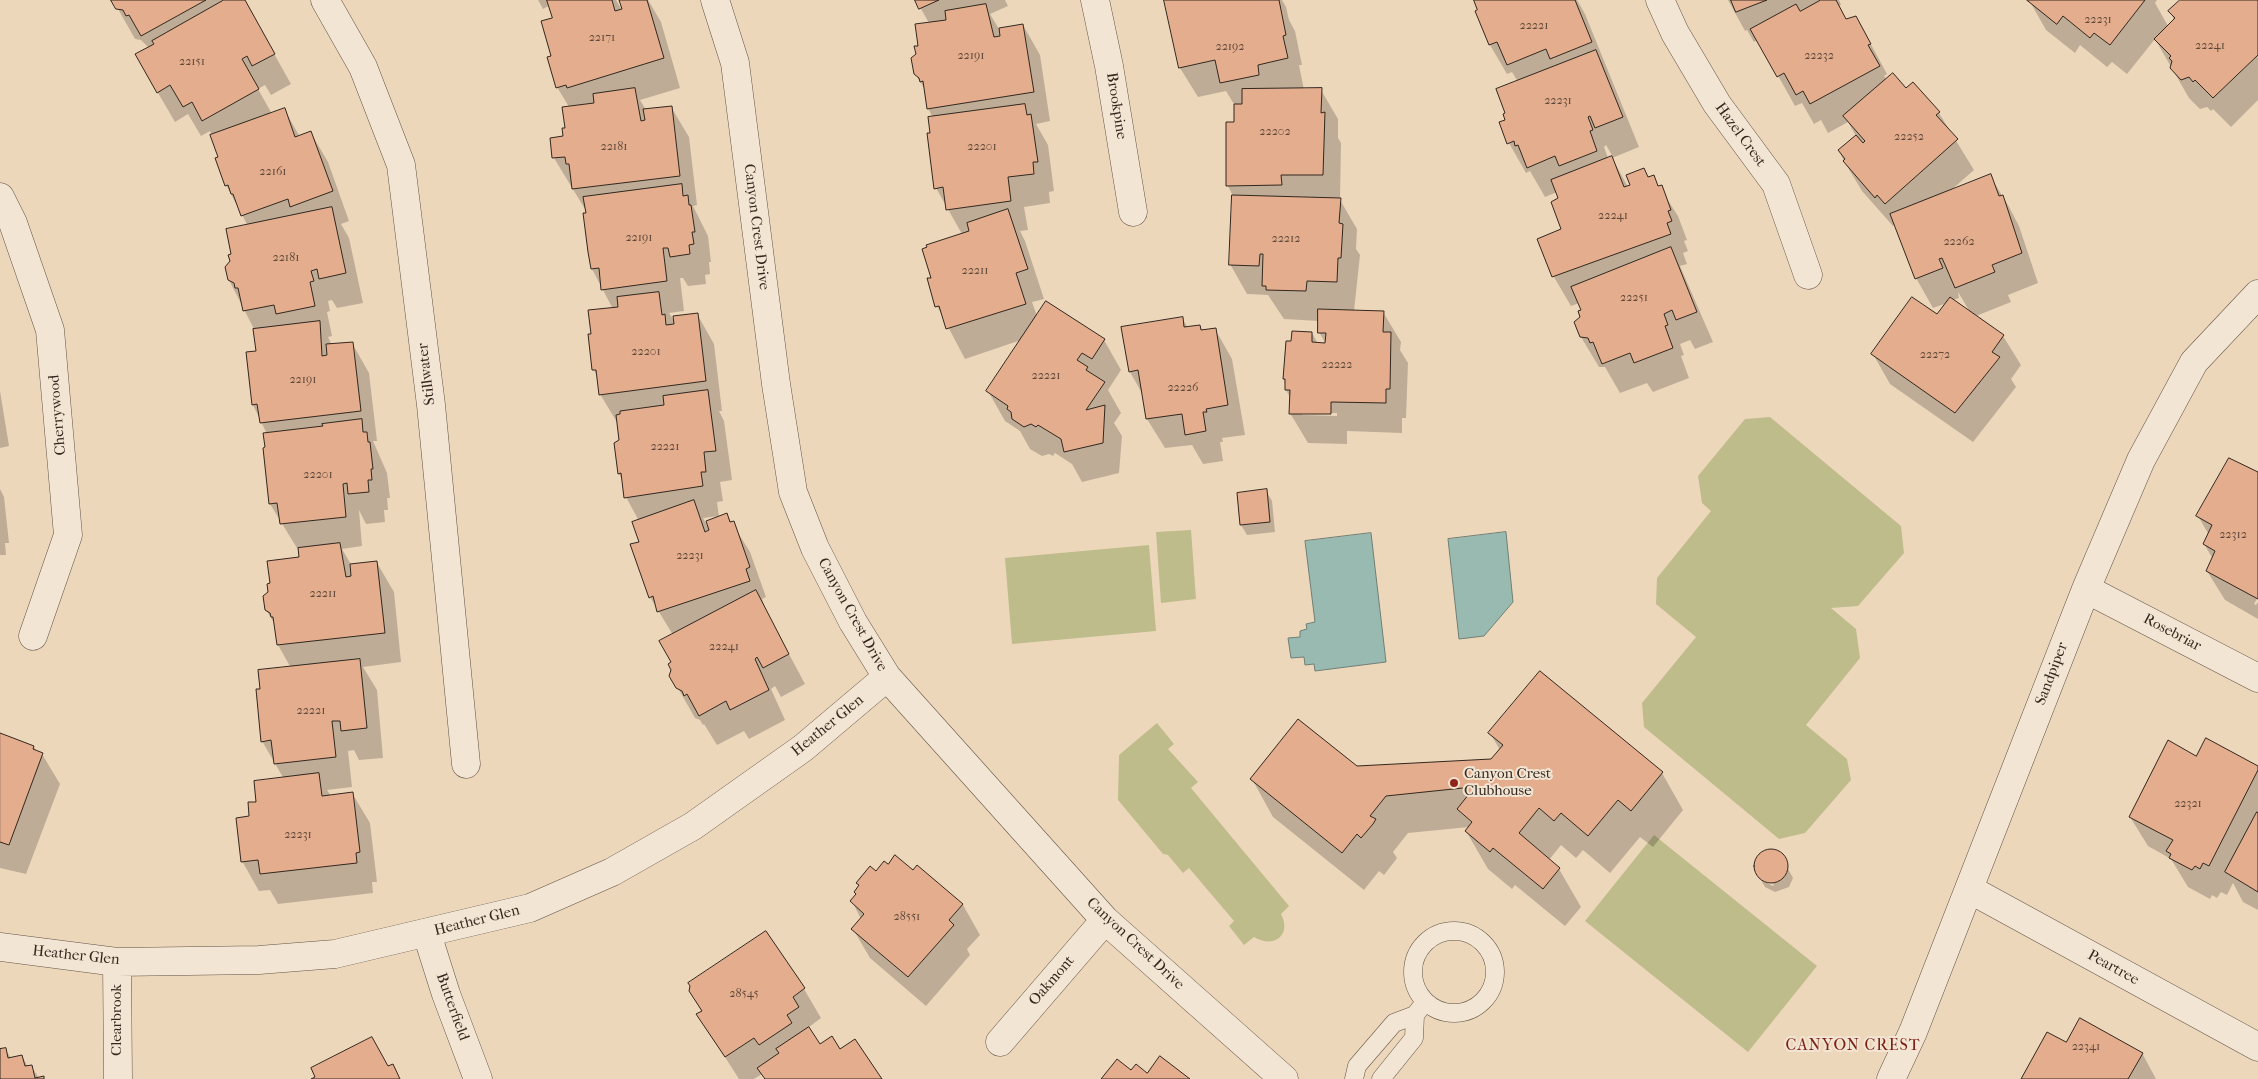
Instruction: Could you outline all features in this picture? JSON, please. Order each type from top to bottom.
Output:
[{"type":"street","name":"Stillwater","points":[[325,0],[362,68],[401,165],[431,405],[466,764]]},
{"type":"street","name":"Canyon Crest Drive","points":[[715,0],[735,63],[776,384],[793,492],[815,548],[853,622],[887,677],[1105,920],[1284,1079]]},
{"type":"street","name":"Brookpine","points":[[1095,0],[1109,66],[1133,212]]},
{"type":"street","name":"Hazel Crest","points":[[1660,0],[1675,33],[1717,104],[1776,184],[1808,275]]},
{"type":"street","name":"Cherrywood","points":[[0,196],[13,223],[50,330],[68,535],[33,636]]},
{"type":"street","name":"Sandpiper","points":[[1891,1079],[1913,1032],[2086,588],[2141,460],[2194,362],[2258,294]]},
{"type":"street","name":"Rosebriar","points":[[2086,588],[2258,678]]},
{"type":"street","name":"Heather Glen","points":[[0,947],[117,962],[260,960],[335,954],[427,934],[530,908],[612,872],[693,826],[803,748],[887,677]]},
{"type":"street","name":"Peartree","points":[[1969,889],[2258,1047]]},
{"type":"street","name":"Oakmont","points":[[1000,1042],[1105,920]]},
{"type":"street","name":"Butterfield","points":[[427,934],[446,994],[478,1079]]},
{"type":"street","name":"Clearbrook","points":[[117,962],[118,1079]]},
{"type":"lane","points":[[1354,1079],[1357,1066],[1394,1023],[1420,1008],[1448,1013],[1462,1012],[1474,1008],[1484,1000],[1492,989],[1495,976],[1494,963],[1489,950],[1480,940],[1467,933],[1453,931],[1440,934],[1428,940],[1419,951],[1413,964],[1413,977],[1420,1008],[1414,1038],[1381,1079]]},
{"type":"shaded area","points":[[1770,417],[1901,526],[1904,553],[1858,606],[1831,608],[1856,629],[1860,658],[1806,725],[1847,759],[1851,780],[1805,833],[1779,839],[1644,727],[1642,703],[1696,637],[1656,604],[1657,578],[1711,511],[1702,503],[1698,476],[1745,419]]},
{"type":"shaded area","points":[[1191,530],[1196,599],[1161,603],[1156,532]]},
{"type":"shaded area","points":[[1149,545],[1156,631],[1012,644],[1005,558]]},
{"type":"shaded area","points":[[1157,723],[1174,744],[1168,749],[1198,782],[1191,788],[1289,906],[1281,914],[1284,922],[1283,934],[1274,941],[1261,940],[1254,937],[1244,945],[1229,926],[1234,921],[1189,868],[1183,873],[1168,855],[1163,854],[1118,800],[1119,755]]},
{"type":"shaded area","points":[[1654,835],[1817,966],[1748,1052],[1585,921]]},
{"type":"water","points":[[1506,532],[1513,602],[1484,636],[1459,639],[1448,539]]},
{"type":"water","points":[[1371,533],[1386,662],[1315,671],[1314,664],[1305,665],[1304,657],[1291,658],[1288,638],[1300,637],[1300,631],[1307,629],[1306,624],[1315,622],[1305,541]]},
{"type":"building","points":[[111,0],[206,0],[141,36],[129,15],[126,16],[123,10],[116,9]]},
{"type":"building","points":[[224,0],[245,0],[275,54],[252,66],[247,56],[242,59],[259,89],[202,121],[192,102],[183,107],[170,85],[157,93],[135,54],[154,44],[152,41]]},
{"type":"building","points":[[547,0],[612,0],[615,11],[622,9],[619,0],[647,0],[664,58],[567,88],[566,85],[556,88],[547,57],[551,56],[541,21],[552,18]]},
{"type":"building","points":[[915,0],[939,0],[919,9]]},
{"type":"building","points":[[1164,0],[1279,0],[1286,35],[1283,36],[1288,58],[1258,65],[1259,75],[1220,83],[1215,60],[1179,68]]},
{"type":"building","points":[[1474,0],[1575,0],[1592,42],[1550,59],[1546,49],[1507,65],[1497,42],[1489,45],[1475,11],[1477,10]]},
{"type":"building","points":[[1731,0],[1767,0],[1736,12]]},
{"type":"building","points":[[1821,0],[1836,0],[1846,19],[1856,16],[1871,44],[1868,45],[1880,66],[1810,104],[1803,91],[1796,95],[1784,73],[1777,77],[1750,29],[1796,4],[1800,11]]},
{"type":"building","points":[[2027,0],[2145,0],[2110,45],[2094,33],[2090,38],[2063,16],[2057,24]]},
{"type":"building","points":[[2180,0],[2258,0],[2258,55],[2213,98],[2195,80],[2193,82],[2189,77],[2181,80],[2170,68],[2172,61],[2169,58],[2171,56],[2154,39],[2175,18],[2168,11]]},
{"type":"building","points":[[986,4],[994,37],[1000,36],[999,28],[1023,24],[1034,92],[927,109],[923,81],[920,82],[919,78],[914,74],[911,58],[916,54],[914,46],[918,46],[915,24],[946,20],[945,11]]},
{"type":"building","points":[[1596,50],[1623,117],[1595,128],[1590,116],[1588,117],[1593,130],[1590,131],[1597,151],[1559,166],[1555,156],[1527,168],[1518,145],[1515,146],[1514,141],[1507,144],[1499,122],[1505,120],[1503,114],[1505,113],[1496,89]]},
{"type":"building","points":[[1893,73],[1906,88],[1913,82],[1940,112],[1936,115],[1958,139],[1885,204],[1877,195],[1875,198],[1843,161],[1845,159],[1838,150],[1856,135],[1863,143],[1865,141],[1843,116]]},
{"type":"building","points":[[635,88],[641,121],[645,120],[643,109],[672,106],[680,176],[572,189],[569,164],[566,164],[565,157],[552,158],[550,138],[563,136],[562,128],[565,128],[562,107],[594,103],[593,94]]},
{"type":"building","points":[[1322,88],[1321,113],[1325,112],[1323,175],[1281,175],[1282,185],[1226,186],[1226,122],[1234,122],[1234,104],[1242,104],[1242,89]]},
{"type":"building","points":[[1025,104],[1027,115],[1031,114],[1038,162],[1033,162],[1034,174],[1008,177],[1011,201],[946,210],[943,187],[934,189],[927,133],[930,133],[928,117]]},
{"type":"building","points":[[285,108],[295,137],[311,131],[333,191],[290,207],[288,199],[241,216],[233,194],[231,194],[228,185],[225,186],[215,158],[218,157],[210,135]]},
{"type":"building","points":[[1612,156],[1624,187],[1630,185],[1626,175],[1644,168],[1648,177],[1654,175],[1658,186],[1662,185],[1671,210],[1668,211],[1672,221],[1667,223],[1671,234],[1552,277],[1537,239],[1561,229],[1551,202],[1558,198],[1551,180]]},
{"type":"building","points":[[1991,174],[1999,196],[2003,195],[2022,253],[1992,265],[1995,272],[1955,288],[1942,258],[1939,259],[1943,268],[1915,279],[1890,214]]},
{"type":"building","points":[[682,184],[683,196],[688,195],[689,205],[691,205],[695,232],[692,232],[694,244],[689,245],[690,254],[670,257],[668,248],[663,248],[667,281],[601,290],[599,268],[591,269],[583,213],[586,213],[583,197]]},
{"type":"building","points":[[1232,195],[1341,198],[1339,223],[1343,224],[1341,258],[1338,258],[1337,282],[1307,281],[1306,291],[1266,290],[1266,286],[1262,286],[1263,254],[1260,254],[1259,266],[1229,265]]},
{"type":"building","points":[[332,207],[346,273],[319,279],[317,269],[311,271],[314,281],[310,282],[315,306],[276,314],[274,305],[243,311],[238,288],[235,288],[234,283],[228,280],[225,267],[230,261],[228,255],[231,254],[226,229]]},
{"type":"building","points":[[1008,209],[1028,269],[1016,273],[1026,304],[946,329],[939,306],[935,307],[927,278],[931,278],[922,249],[927,247],[926,245],[969,231],[967,223]]},
{"type":"building","points":[[1671,247],[1697,312],[1676,320],[1672,310],[1664,314],[1668,325],[1665,326],[1673,348],[1634,363],[1630,353],[1602,364],[1593,342],[1590,343],[1588,338],[1580,337],[1574,322],[1580,317],[1578,311],[1581,310],[1571,287]]},
{"type":"building","points":[[659,292],[662,315],[665,314],[666,325],[674,324],[673,316],[698,313],[706,381],[599,395],[596,370],[592,370],[588,334],[591,334],[588,310],[618,307],[617,297]]},
{"type":"building","points":[[1912,297],[1937,314],[1950,297],[2004,335],[1992,352],[2000,357],[1955,413],[1871,354]]},
{"type":"building","points":[[1046,301],[1105,339],[1092,359],[1082,353],[1077,360],[1088,367],[1086,370],[1105,382],[1086,410],[1105,405],[1103,443],[1064,452],[1061,439],[1038,425],[1036,427],[1031,424],[1024,427],[1012,419],[1011,412],[1007,409],[1008,406],[986,391]]},
{"type":"building","points":[[1318,309],[1384,311],[1383,332],[1391,332],[1390,389],[1386,389],[1386,403],[1331,402],[1331,414],[1289,414],[1290,390],[1285,390],[1285,379],[1283,379],[1286,341],[1291,341],[1292,331],[1312,332],[1312,342],[1325,343],[1326,333],[1318,333]]},
{"type":"building","points":[[1183,317],[1184,327],[1200,325],[1201,330],[1216,328],[1228,405],[1206,409],[1207,412],[1203,412],[1206,431],[1185,435],[1182,414],[1146,419],[1138,370],[1129,372],[1121,327]]},
{"type":"building","points":[[320,321],[322,356],[327,355],[326,344],[353,342],[361,411],[260,423],[257,404],[252,405],[246,352],[256,351],[253,329]]},
{"type":"building","points":[[708,390],[716,451],[704,452],[706,472],[701,472],[703,486],[624,498],[621,473],[618,474],[614,443],[619,440],[616,415],[620,414],[620,411],[664,405],[663,396]]},
{"type":"building","points":[[362,419],[363,432],[367,432],[368,442],[370,442],[373,469],[371,469],[372,480],[368,480],[369,492],[348,494],[347,483],[343,484],[346,517],[280,524],[277,503],[269,504],[263,433]]},
{"type":"building","points":[[2229,458],[2258,472],[2258,599],[2206,571],[2215,551],[2203,544],[2212,525],[2196,516]]},
{"type":"building","points":[[1267,489],[1270,522],[1240,525],[1237,493]]},
{"type":"building","points":[[694,500],[705,532],[709,530],[706,521],[727,513],[730,522],[734,521],[750,567],[746,569],[750,581],[657,612],[653,596],[649,598],[630,544],[639,542],[632,522]]},
{"type":"building","points":[[340,543],[346,577],[351,576],[350,564],[377,561],[385,633],[277,645],[273,617],[265,610],[263,596],[268,592],[267,584],[270,583],[267,561],[299,557],[298,548]]},
{"type":"building","points":[[756,590],[789,654],[763,668],[757,657],[755,659],[769,690],[730,710],[726,701],[699,716],[687,694],[684,696],[682,691],[676,688],[669,676],[671,670],[668,664],[671,662],[659,641]]},
{"type":"building","points":[[360,659],[367,728],[341,731],[340,721],[332,721],[336,757],[274,764],[271,740],[261,742],[256,689],[260,689],[258,670]]},
{"type":"building","name":"Canyon Crest Clubhouse","points":[[1540,671],[1663,772],[1631,811],[1618,800],[1588,836],[1561,813],[1554,821],[1539,808],[1519,833],[1560,868],[1543,889],[1493,848],[1490,852],[1465,831],[1472,822],[1457,809],[1469,794],[1463,788],[1386,796],[1370,816],[1376,819],[1373,824],[1361,838],[1357,834],[1342,853],[1250,779],[1298,719],[1357,766],[1491,759],[1503,745],[1488,733]]},
{"type":"building","points":[[0,733],[34,746],[33,749],[43,753],[9,845],[0,842]]},
{"type":"building","points":[[2206,738],[2258,766],[2258,770],[2209,866],[2203,863],[2200,869],[2195,866],[2192,870],[2169,858],[2171,854],[2166,851],[2173,840],[2129,817],[2168,740],[2196,756]]},
{"type":"building","points":[[319,773],[322,796],[353,792],[360,852],[356,853],[357,863],[260,874],[258,860],[241,862],[236,818],[249,816],[248,802],[256,802],[254,781]]},
{"type":"building","points":[[2258,813],[2258,892],[2225,872]]},
{"type":"building","points":[[1771,849],[1783,854],[1788,866],[1783,878],[1771,883],[1759,878],[1754,866],[1759,854]]},
{"type":"building","points":[[895,855],[913,870],[917,865],[963,904],[949,920],[954,925],[908,977],[851,929],[864,914],[850,901],[856,894],[854,892],[859,885],[856,883],[870,866],[876,871],[884,861],[888,864]]},
{"type":"building","points":[[766,931],[805,988],[793,997],[799,1007],[787,1015],[792,1023],[759,1045],[754,1038],[725,1057],[696,1014],[702,1011],[689,991],[690,986],[688,983]]},
{"type":"building","points":[[2080,1018],[2143,1053],[2128,1079],[2021,1079],[2047,1032],[2066,1042]]},
{"type":"building","points":[[809,1027],[820,1044],[832,1036],[840,1049],[855,1039],[882,1079],[765,1079],[757,1068],[779,1053],[776,1049]]},
{"type":"building","points":[[372,1037],[388,1066],[393,1064],[400,1079],[311,1079],[315,1077],[311,1068]]},
{"type":"building","points":[[6,1048],[8,1058],[22,1055],[25,1066],[32,1065],[35,1078],[44,1076],[44,1079],[0,1079],[0,1049]]},
{"type":"building","points":[[1160,1056],[1190,1079],[1101,1079],[1117,1059],[1131,1070],[1136,1064],[1147,1073]]},
{"type":"place","name":"Canyon Crest Clubhouse","points":[[1454,783]]},
{"type":"district","name":"CANYON CREST","points":[[1853,1046]]}]
